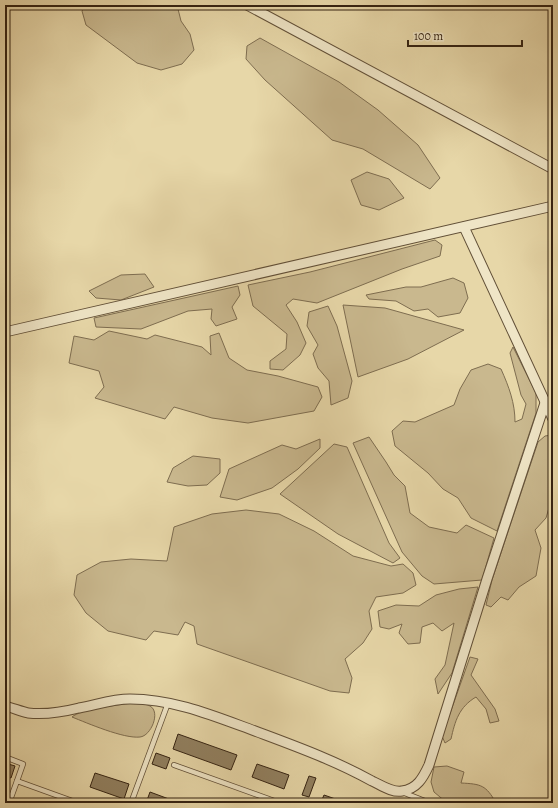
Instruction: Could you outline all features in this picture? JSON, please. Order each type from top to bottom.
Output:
[{"type":"street","points":[[247,5],[553,169]]},
{"type":"street","points":[[5,332],[553,206]]},
{"type":"street","points":[[464,227],[553,419]]},
{"type":"street","points":[[5,706],[29,713],[54,713],[107,701],[128,699],[155,700],[180,705],[314,753],[347,767],[387,789],[401,792],[413,789],[422,779],[429,765],[487,578],[545,403]]},
{"type":"lane","points":[[131,803],[168,703]]},
{"type":"lane","points":[[5,758],[23,764],[9,803]]},
{"type":"lane","points":[[174,765],[280,803]]},
{"type":"lane","points":[[18,781],[78,803]]},
{"type":"lane","points":[[401,792],[430,803]]},
{"type":"shaded area","points":[[85,5],[177,5],[181,21],[190,34],[194,50],[182,64],[161,70],[137,63],[86,25],[82,11]]},
{"type":"shaded area","points":[[260,38],[339,82],[378,110],[418,145],[440,178],[430,189],[363,149],[332,140],[265,80],[246,59],[247,46]]},
{"type":"shaded area","points":[[367,172],[389,179],[404,198],[379,210],[361,205],[351,180]]},
{"type":"shaded area","points":[[435,240],[442,245],[440,256],[402,269],[317,303],[293,299],[286,305],[297,322],[306,343],[300,355],[283,370],[270,369],[270,361],[286,349],[287,334],[253,306],[248,285],[310,272]]},
{"type":"shaded area","points":[[145,274],[154,287],[121,300],[96,298],[89,291],[121,275]]},
{"type":"shaded area","points":[[453,278],[464,283],[468,298],[460,313],[438,317],[428,309],[414,311],[396,301],[369,299],[366,295],[406,287],[421,287]]},
{"type":"shaded area","points":[[238,286],[240,295],[232,307],[237,319],[216,326],[211,319],[212,309],[188,311],[141,329],[96,327],[94,318]]},
{"type":"shaded area","points":[[343,305],[385,308],[464,330],[408,359],[358,377]]},
{"type":"shaded area","points":[[328,306],[337,326],[352,381],[348,398],[331,405],[329,381],[318,368],[313,354],[318,345],[307,326],[309,312]]},
{"type":"shaded area","points":[[109,331],[147,339],[155,335],[202,347],[211,355],[210,336],[219,333],[229,358],[247,370],[278,376],[318,387],[322,397],[314,411],[248,423],[212,418],[174,407],[165,419],[95,398],[104,387],[99,371],[69,363],[74,336],[94,340]]},
{"type":"shaded area","points":[[513,347],[536,393],[536,413],[497,531],[471,518],[458,498],[443,489],[428,473],[395,446],[392,431],[403,421],[415,422],[454,405],[460,389],[471,370],[488,364],[501,369],[511,395],[515,422],[522,419],[526,404],[521,395],[510,353]]},
{"type":"shaded area","points":[[552,435],[553,494],[546,518],[535,530],[541,548],[536,576],[519,587],[508,600],[501,597],[491,607],[486,605],[492,580],[538,442],[545,436]]},
{"type":"shaded area","points":[[369,437],[394,475],[405,486],[410,513],[429,527],[457,533],[466,525],[494,538],[482,580],[434,584],[422,576],[402,552],[353,443]]},
{"type":"shaded area","points":[[320,439],[320,448],[298,469],[272,488],[237,500],[220,497],[229,469],[282,445],[296,449]]},
{"type":"shaded area","points":[[334,444],[347,447],[389,543],[400,558],[393,563],[338,534],[280,494]]},
{"type":"shaded area","points":[[193,456],[220,459],[220,473],[207,485],[188,486],[167,482],[173,468]]},
{"type":"shaded area","points":[[246,510],[279,514],[314,531],[353,556],[391,566],[403,564],[413,573],[416,585],[403,593],[376,597],[369,611],[372,629],[363,643],[345,659],[352,678],[349,693],[330,691],[197,644],[194,626],[185,622],[178,635],[154,631],[146,640],[108,631],[86,613],[74,595],[77,575],[101,562],[131,559],[167,561],[174,527],[212,514]]},
{"type":"shaded area","points":[[478,587],[452,673],[438,694],[435,679],[445,665],[454,623],[442,631],[433,623],[422,627],[420,643],[408,644],[399,633],[402,624],[389,629],[380,627],[378,611],[396,605],[419,606],[436,595],[459,589]]},
{"type":"shaded area","points":[[470,657],[478,659],[471,675],[495,709],[499,721],[490,723],[486,709],[476,697],[465,705],[456,720],[451,739],[445,743],[442,736]]},
{"type":"shaded area","points":[[132,703],[150,706],[155,713],[155,718],[151,728],[144,736],[125,736],[72,717],[91,710]]},
{"type":"shaded area","points":[[447,766],[464,772],[461,783],[474,784],[486,789],[496,803],[446,802],[434,792],[431,782],[434,767]]},
{"type":"building","points":[[178,734],[237,755],[231,770],[173,749]]},
{"type":"building","points":[[156,753],[170,758],[166,769],[152,764]]},
{"type":"building","points":[[5,763],[15,766],[11,778],[5,776]]},
{"type":"building","points":[[257,764],[289,775],[284,789],[252,777]]},
{"type":"building","points":[[95,773],[129,784],[124,799],[90,787]]},
{"type":"building","points":[[309,776],[316,778],[309,797],[302,795]]},
{"type":"building","points":[[150,792],[177,802],[177,803],[146,803]]},
{"type":"building","points":[[324,795],[344,802],[344,803],[321,802]]}]
